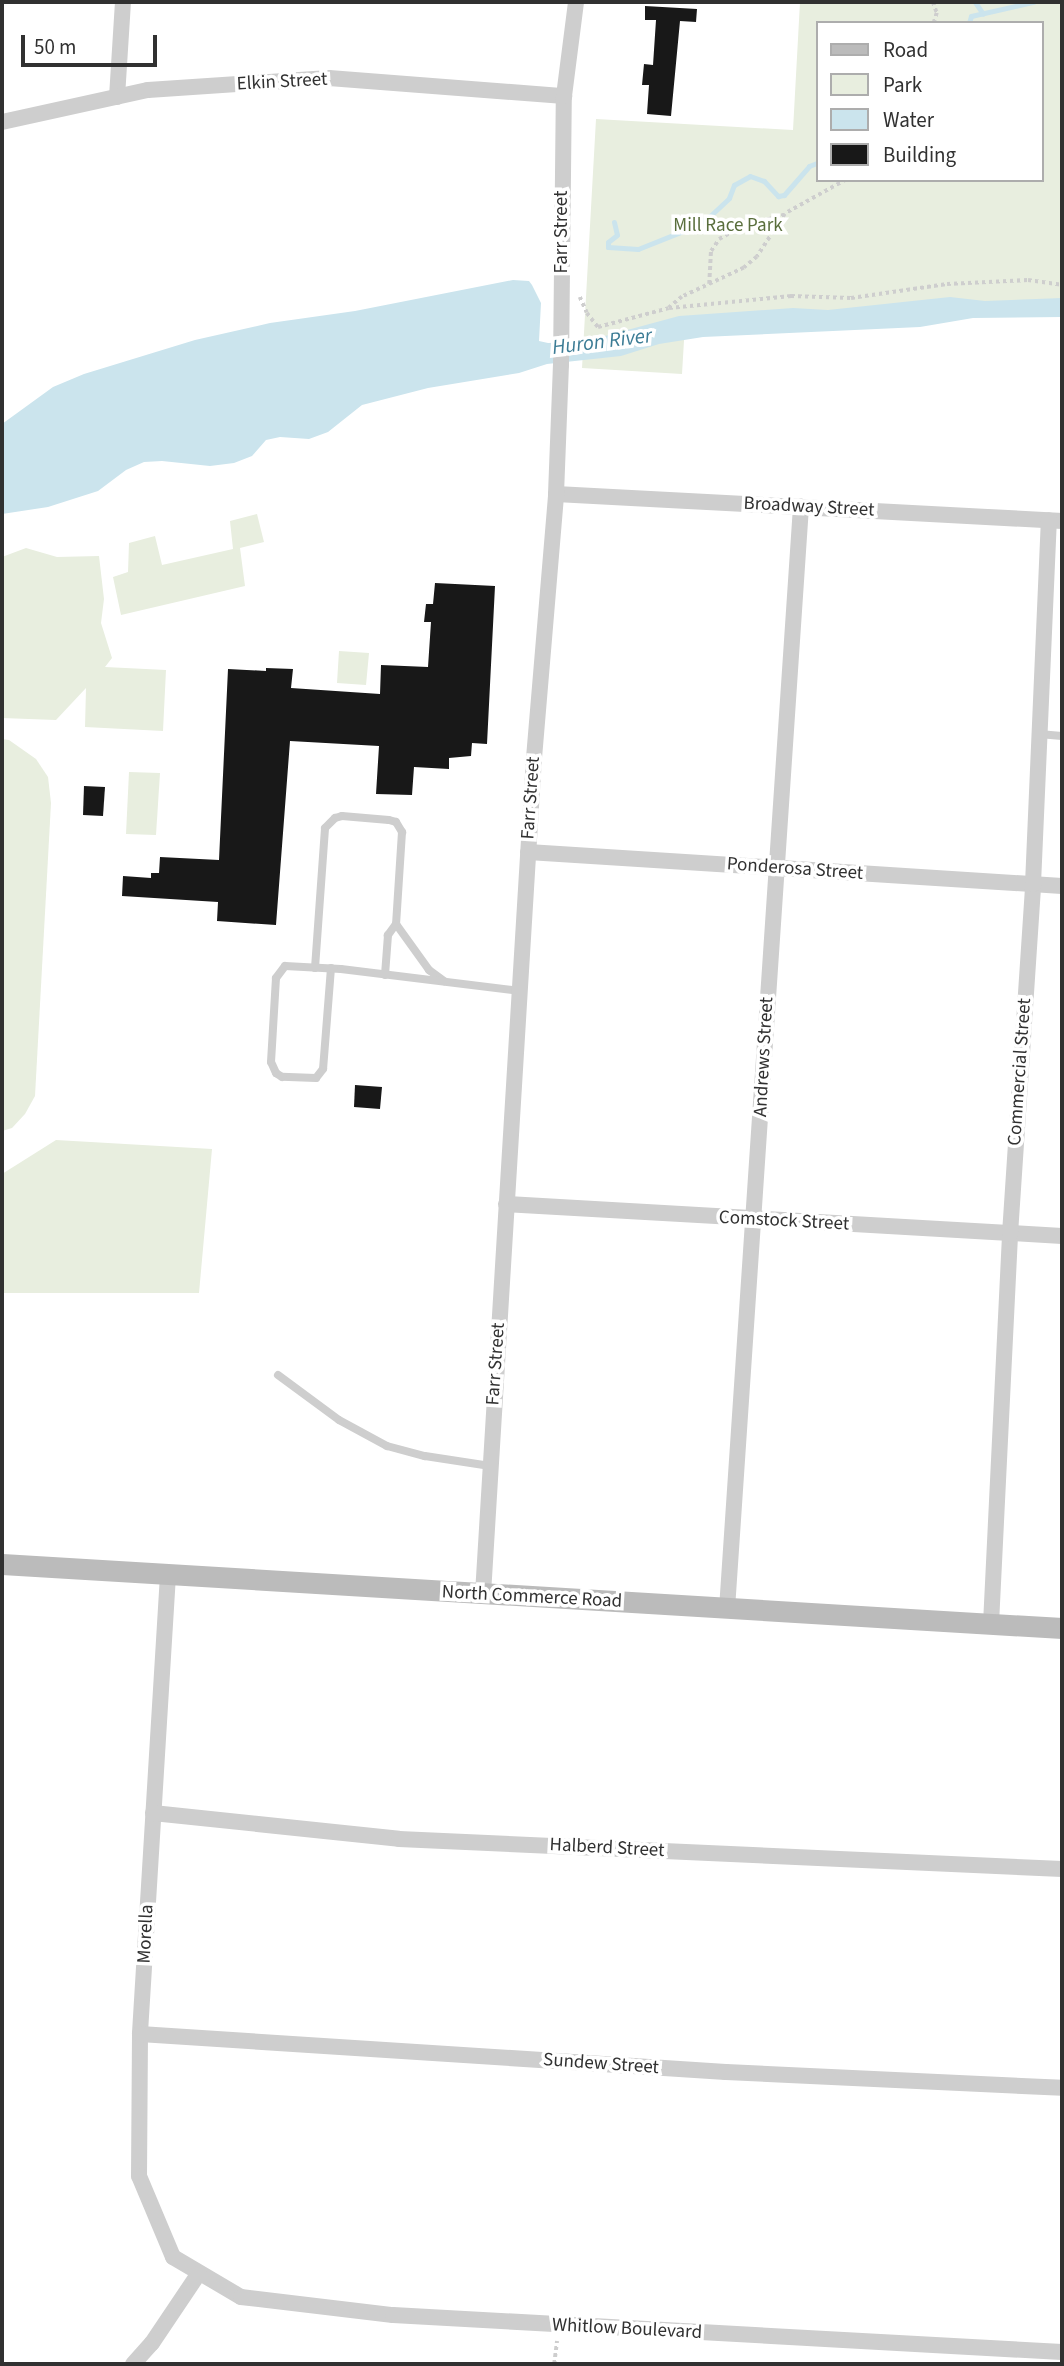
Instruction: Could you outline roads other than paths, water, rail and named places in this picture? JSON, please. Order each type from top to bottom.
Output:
[{"type":"main road","name":"North Commerce Road","points":[[2,1564],[1062,1628]]},
{"type":"street","points":[[117,97],[123,2]]},
{"type":"street","name":"Farr Street","points":[[483,1594],[528,852],[556,494],[561,365],[564,96],[576,2]]},
{"type":"street","name":"Elkin Street","points":[[2,122],[148,90],[329,78],[564,96]]},
{"type":"street","name":"Broadway Street","points":[[556,494],[1056,521]]},
{"type":"street","name":"Andrews Street","points":[[727,1609],[755,1220],[775,868],[800,506]]},
{"type":"street","name":"Commercial Street","points":[[991,1624],[1039,734],[1056,521]]},
{"type":"street","name":"Ponderosa Street","points":[[528,852],[1062,886]]},
{"type":"street","name":"Comstock Street","points":[[506,1204],[1062,1236]]},
{"type":"street","name":"Morella","points":[[169,1575],[140,2034],[139,2176],[173,2257],[199,2273]]},
{"type":"street","name":"Halberd Street","points":[[153,1813],[399,1839],[1062,1869]]},
{"type":"street","name":"Sundew Street","points":[[140,2034],[726,2072],[1062,2088]]},
{"type":"street","points":[[134,2364],[152,2343],[199,2273]]},
{"type":"street","name":"Whitlow Boulevard","points":[[199,2273],[242,2297],[393,2315],[1062,2352]]},
{"type":"lane","points":[[1039,734],[1062,736]]},
{"type":"lane","points":[[315,968],[323,834],[335,818],[389,820],[402,832],[396,924],[388,935],[385,975]]},
{"type":"lane","points":[[396,924],[429,970],[446,982]]},
{"type":"lane","points":[[331,968],[323,1069],[316,1078],[282,1076],[276,1073],[271,1062],[277,974],[285,966],[331,968],[519,991]]},
{"type":"lane","points":[[278,1375],[339,1420],[387,1446],[425,1456],[490,1466]]},
{"type":"water","name":"Huron River","points":[[513,280],[529,281],[532,285],[541,303],[539,341],[548,343],[583,342],[679,316],[793,308],[828,310],[950,297],[985,301],[1062,298],[1062,317],[973,318],[920,327],[703,337],[659,344],[621,356],[547,364],[519,373],[428,388],[362,405],[328,432],[309,439],[280,437],[266,440],[252,456],[234,463],[210,466],[144,462],[126,470],[98,491],[48,507],[2,514],[2,424],[53,387],[84,374],[195,340],[270,323],[355,311]]},
{"type":"waterway","points":[[975,2],[983,14]]},
{"type":"waterway","points":[[970,21],[971,16],[1033,2]]},
{"type":"waterway","points":[[614,222],[617,235],[608,242],[608,247],[638,249],[693,227],[710,216],[729,198],[734,185],[750,176],[764,181],[778,196],[784,195],[809,166],[816,163]]},
{"type":"park label","name":"Mill Race Park","points":[[728,226]]}]
